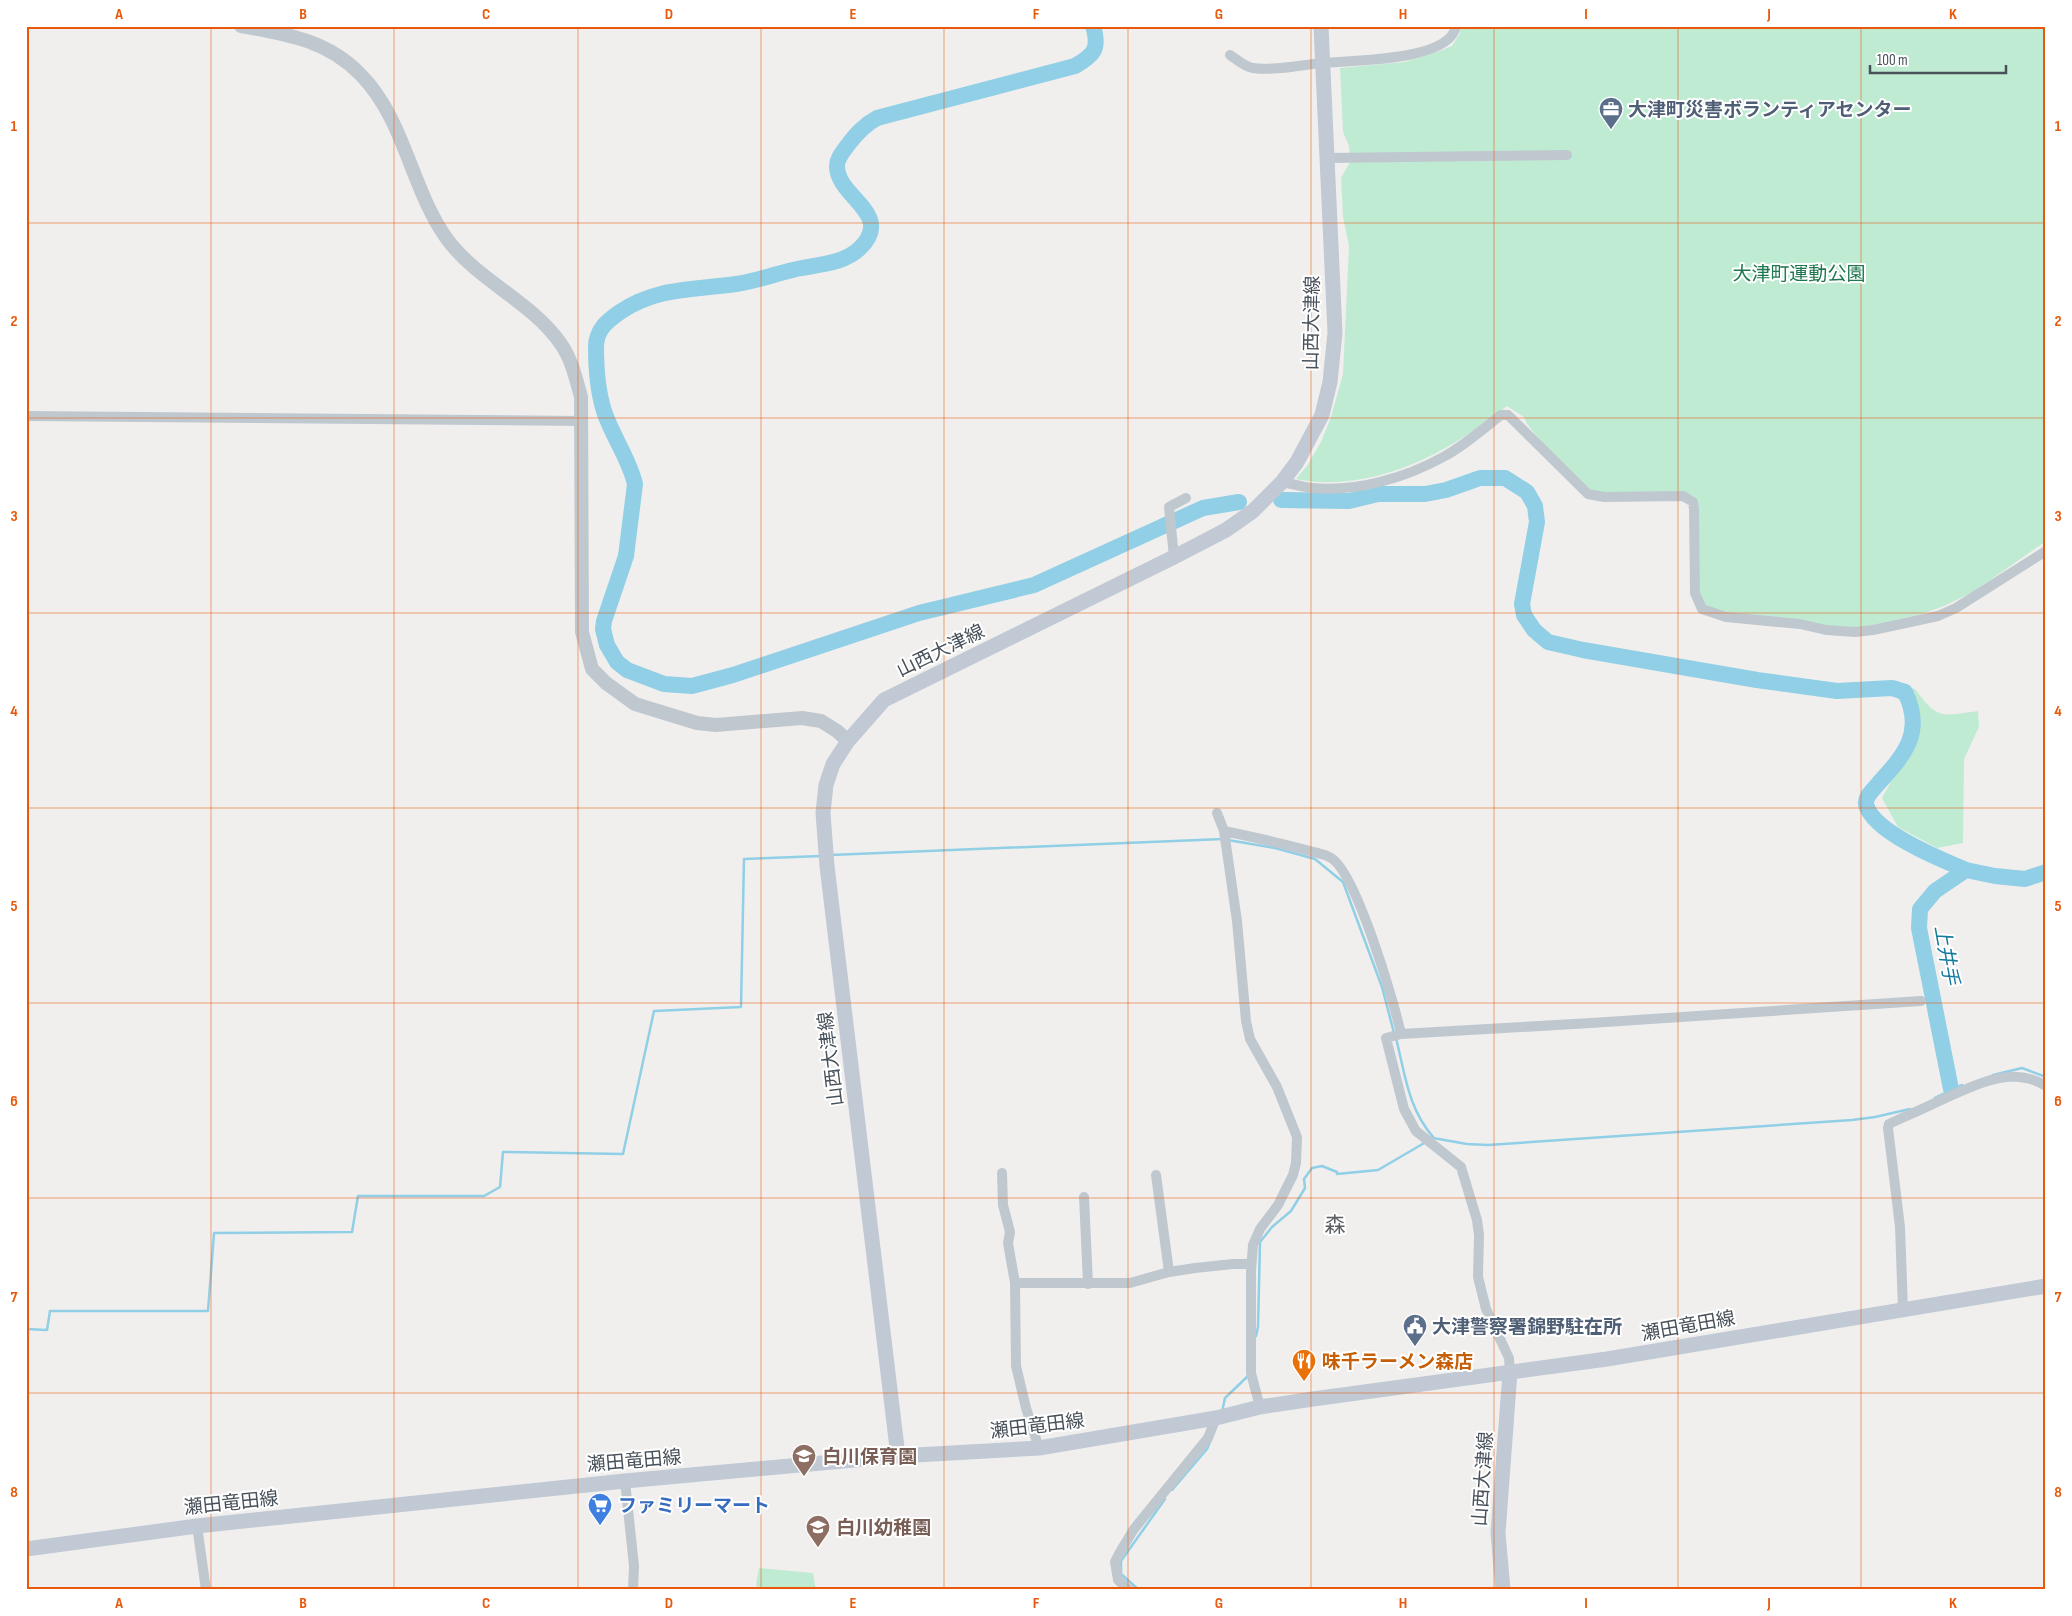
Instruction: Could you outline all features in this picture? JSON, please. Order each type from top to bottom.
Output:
[{"type":"main road","name":"山西大津線","points":[[898,1456],[825,850],[823,813],[826,785],[833,764],[848,741],[884,700],[1226,530],[1253,511],[1282,482],[1297,462],[1322,415],[1330,382],[1335,334],[1321,26]]},
{"type":"main road","name":"瀬田竜田線","points":[[26,1549],[197,1526],[625,1481],[898,1456],[1039,1448],[1216,1418],[1260,1407],[1371,1390],[1607,1359],[2046,1286]]},
{"type":"main road","name":"山西大津線","points":[[1503,1590],[1498,1533],[1510,1372]]},
{"type":"street","points":[[241,26],[302,38],[324,48],[346,62],[362,76],[394,126],[436,220],[448,239],[464,258],[542,321],[562,344],[572,364],[581,397],[582,632],[592,669],[606,683],[635,704],[697,723],[716,725],[802,718],[822,721],[837,730],[848,741]]},
{"type":"street","points":[[1230,55],[1251,68],[1377,60],[1404,56],[1450,40],[1456,26]]},
{"type":"street","points":[[1327,158],[1566,155]]},
{"type":"street","points":[[1282,482],[1311,488],[1348,488],[1389,479],[1413,471],[1446,456],[1501,415],[1508,415],[1588,494],[1604,497],[1683,496],[1693,502],[1695,593],[1702,609],[1726,617],[1800,624],[1826,630],[1856,632],[1938,616],[1970,601],[2046,551]]},
{"type":"street","points":[[26,416],[582,421]]},
{"type":"street","points":[[1174,557],[1169,507],[1186,498]]},
{"type":"street","points":[[1217,813],[1224,831],[1237,921],[1246,1021],[1250,1039],[1277,1087],[1297,1137],[1298,1148],[1293,1175],[1278,1205],[1260,1229],[1253,1244],[1251,1264],[1251,1372],[1260,1407]]},
{"type":"street","points":[[1224,831],[1296,847],[1331,857],[1338,863],[1350,883],[1372,936],[1395,1007],[1401,1034]]},
{"type":"street","points":[[1510,1372],[1508,1358],[1486,1309],[1478,1277],[1480,1235],[1465,1174],[1462,1167],[1416,1131],[1404,1109],[1386,1038],[1401,1034],[1921,1001]]},
{"type":"street","points":[[1903,1310],[1900,1226],[1888,1128],[1890,1124],[1982,1081],[2011,1076],[2036,1080],[2046,1086]]},
{"type":"street","points":[[1002,1173],[1003,1205],[1010,1232],[1008,1244],[1015,1283],[1016,1366],[1026,1408],[1039,1448]]},
{"type":"street","points":[[1156,1175],[1169,1272]]},
{"type":"street","points":[[1084,1197],[1088,1284]]},
{"type":"street","points":[[1015,1283],[1130,1283],[1169,1272],[1233,1264],[1251,1264]]},
{"type":"street","points":[[1129,1590],[1118,1580],[1115,1562],[1120,1552],[1134,1530],[1208,1438],[1216,1418]]},
{"type":"street","points":[[625,1481],[634,1566],[633,1590]]},
{"type":"street","points":[[197,1526],[206,1590]]},
{"type":"green space","name":"大津町運動公園","points":[[1461,26],[2046,26],[2046,541],[1973,592],[1944,606],[1922,614],[1864,627],[1833,627],[1717,611],[1704,604],[1700,598],[1698,508],[1695,497],[1686,493],[1607,493],[1588,488],[1578,482],[1562,467],[1527,424],[1524,417],[1507,406],[1460,439],[1435,454],[1408,466],[1381,475],[1353,481],[1325,482],[1296,479],[1307,466],[1321,442],[1331,417],[1343,374],[1349,246],[1343,217],[1341,178],[1350,162],[1349,146],[1343,132],[1340,68],[1405,62],[1437,52],[1452,46],[1460,33]]},
{"type":"green space","points":[[1880,681],[1915,689],[1929,706],[1941,714],[1978,711],[1979,727],[1964,759],[1963,843],[1937,848],[1898,827],[1882,798],[1904,758],[1908,740],[1906,711],[1900,701]]},
{"type":"green space","points":[[759,1568],[813,1573],[816,1590],[758,1590],[756,1584]]},
{"type":"waterway","points":[[1093,26],[1096,40],[1094,50],[1091,55],[1075,66],[877,118],[861,130],[841,155],[837,166],[839,177],[862,206],[871,226],[869,237],[853,254],[832,262],[744,283],[676,291],[648,298],[615,315],[603,326],[596,341],[600,396],[607,420],[629,465],[635,484],[626,556],[604,621],[603,629],[607,645],[617,662],[627,670],[664,684],[692,686],[733,675],[919,613],[1034,585],[1203,508],[1239,502]]},
{"type":"waterway","points":[[1281,500],[1349,501],[1378,494],[1425,494],[1446,490],[1480,478],[1505,478],[1527,492],[1535,506],[1537,522],[1522,604],[1524,615],[1534,630],[1548,642],[1583,650],[1757,680],[1837,691],[1892,688],[1905,692],[1911,707],[1913,720],[1909,743],[1896,764],[1869,794],[1866,804],[1871,814],[1894,835],[1925,852],[1966,870]]},
{"type":"waterway","points":[[831,855],[1223,839]]},
{"type":"waterway","points":[[1228,840],[1275,848],[1315,859],[1343,882],[1382,987],[1394,1033]]},
{"type":"waterway","points":[[26,1329],[47,1330],[50,1311],[208,1311],[214,1233],[352,1232],[358,1196],[484,1196],[500,1187],[503,1152],[623,1154],[654,1011],[741,1007],[744,859],[821,856]]},
{"type":"waterway","name":"上井手","points":[[1951,1089],[1919,928],[1920,909],[1935,891],[1966,870],[1995,876],[2025,879],[2046,872]]},
{"type":"waterway","points":[[1396,1038],[1413,1103],[1425,1127],[1434,1138]]},
{"type":"waterway","points":[[1993,1075],[2022,1068],[2046,1077]]},
{"type":"waterway","name":"上井手","points":[[1935,1098],[1962,1085]]},
{"type":"waterway","points":[[1433,1138],[1467,1144],[1488,1145],[1852,1120],[1910,1109]]},
{"type":"waterway","points":[[1256,1336],[1258,1327],[1260,1242],[1272,1227],[1291,1211],[1305,1188],[1304,1179],[1312,1168],[1322,1166],[1337,1172],[1337,1174],[1378,1170],[1426,1142]]},
{"type":"waterway","points":[[1222,1412],[1225,1398],[1249,1375]]},
{"type":"waterway","points":[[1172,1490],[1207,1449],[1210,1442]]},
{"type":"waterway","points":[[1139,1590],[1121,1574],[1121,1561],[1165,1499]]},
{"type":"place","name":"大津町災害ボランティアセンター","points":[[1611,130]]},
{"type":"place","name":"大津警察署錦野駐在所","points":[[1415,1347]]},
{"type":"place","name":"味千ラーメン森店","points":[[1304,1382]]},
{"type":"place","name":"白川保育園","points":[[804,1477]]},
{"type":"place","name":"ファミリーマート","points":[[600,1526]]},
{"type":"place","name":"白川幼稚園","points":[[818,1548]]},
{"type":"district","name":"森","points":[[1335,1225]]}]
